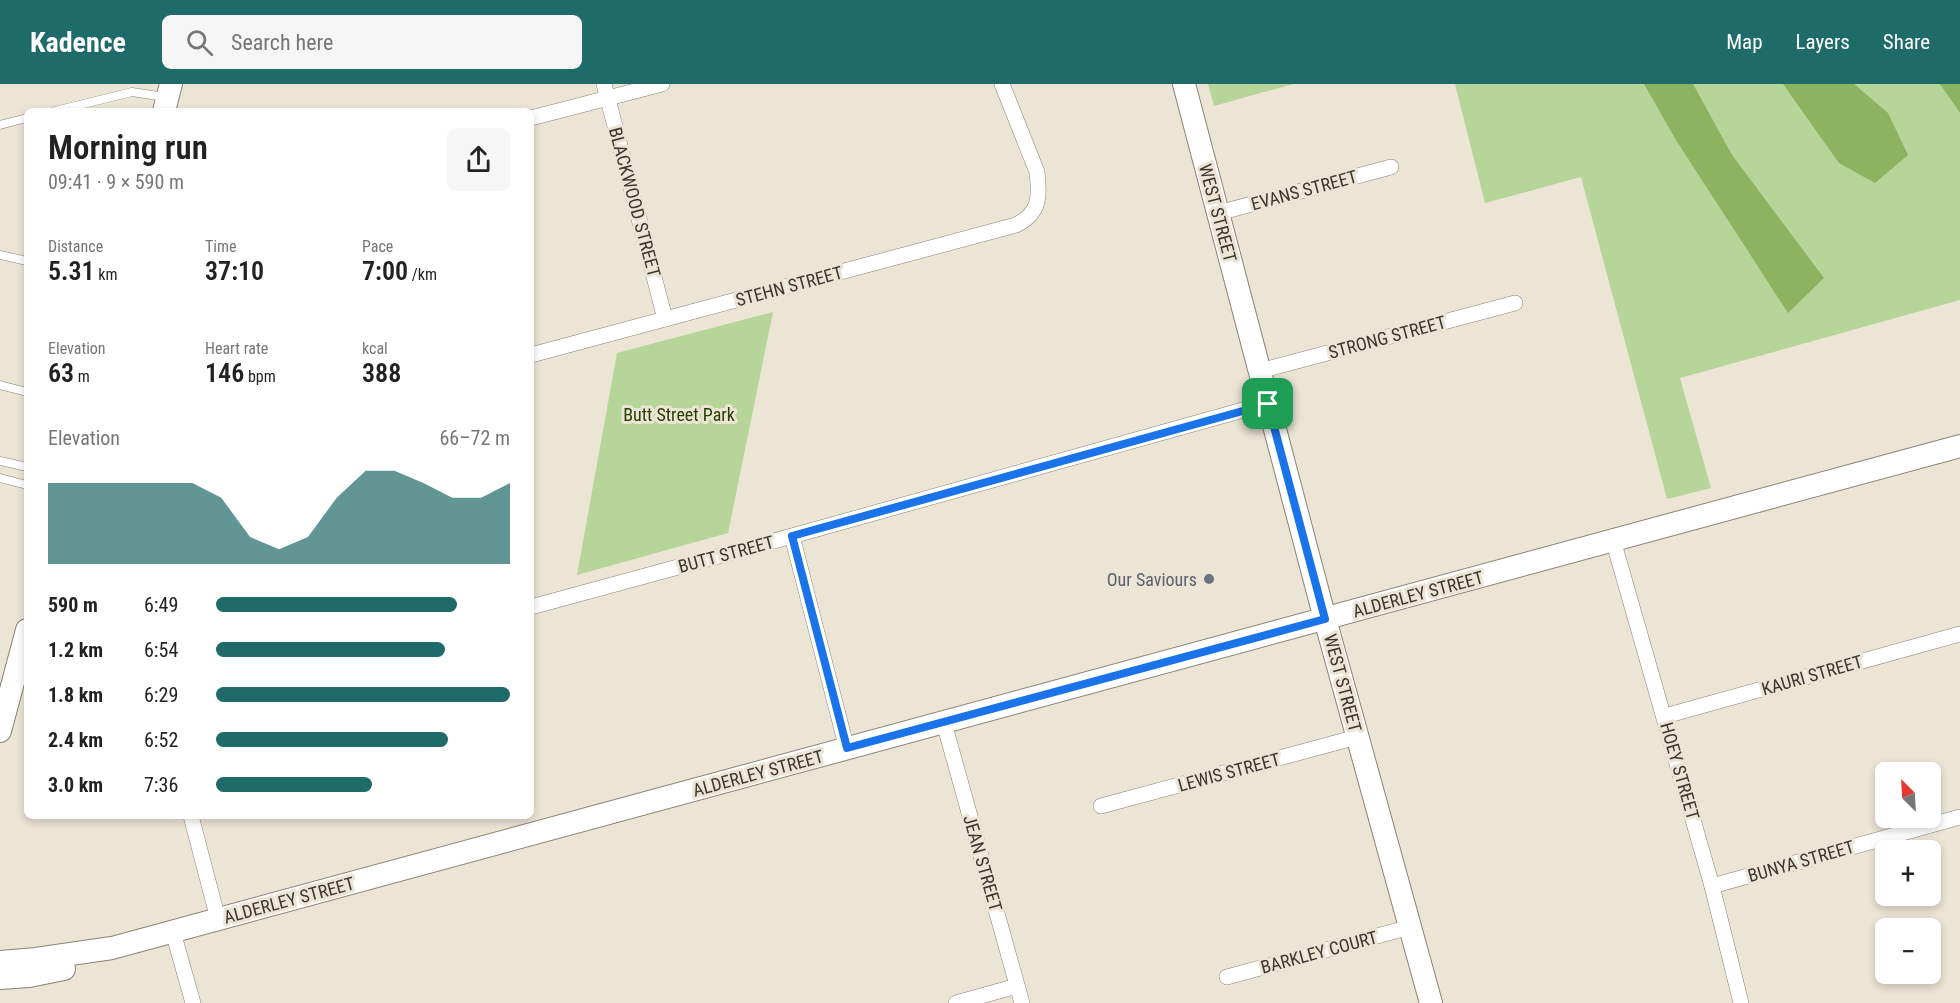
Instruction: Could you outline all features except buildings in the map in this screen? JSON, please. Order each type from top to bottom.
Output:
[{"type":"street","points":[[534,117],[606,91],[662,84]]},
{"type":"street","name":"STEHN STREET","points":[[534,354],[1016,225],[1029,218],[1037,204],[1039,187],[1037,172],[1002,84]]},
{"type":"street","name":"WEST STREET","points":[[1184,84],[1325,619],[1431,1003]]},
{"type":"street","name":"BLACKWOOD STREET","points":[[606,91],[665,319]]},
{"type":"street","name":"EVANS STREET","points":[[1218,213],[1391,167]]},
{"type":"street","name":"STRONG STREET","points":[[1260,371],[1515,303]]},
{"type":"street","name":"BUTT STREET","points":[[534,606],[1268,404]]},
{"type":"street","name":"ALDERLEY STREET","points":[[0,962],[112,948],[173,932],[1960,446]]},
{"type":"street","points":[[792,536],[847,748]]},
{"type":"street","name":"HOEY STREET","points":[[1613,540],[1712,886],[1741,1003]]},
{"type":"street","name":"KAURI STREET","points":[[1665,716],[1960,634]]},
{"type":"street","points":[[0,731],[24,641]]},
{"type":"street","name":"JEAN STREET","points":[[944,723],[1022,1003]]},
{"type":"street","name":"LEWIS STREET","points":[[1101,806],[1358,737]]},
{"type":"street","name":"BUNYA STREET","points":[[1712,886],[1960,817]]},
{"type":"street","points":[[192,819],[218,920]]},
{"type":"street","name":"BARKLEY COURT","points":[[1227,977],[1410,927]]},
{"type":"street","points":[[173,932],[193,1003]]},
{"type":"street","name":"ALDERLEY STREET","points":[[0,978],[29,976],[62,969],[80,964],[112,948]]},
{"type":"street","points":[[956,1003],[1017,986]]},
{"type":"lane","points":[[67,108],[132,92],[168,97]]},
{"type":"lane","points":[[0,125],[24,119]]},
{"type":"lane","points":[[0,255],[24,260]]},
{"type":"lane","points":[[0,385],[24,391]]},
{"type":"lane","points":[[0,461],[24,466]]},
{"type":"lane","points":[[0,478],[24,484]]},
{"type":"green space","points":[[1208,84],[1293,84],[1214,106]]},
{"type":"green space","points":[[1455,84],[1960,84],[1960,300],[1680,378],[1711,488],[1667,499],[1581,177],[1485,203]]},
{"type":"green space","points":[[1644,84],[1693,84],[1732,155],[1824,278],[1788,313],[1676,140]]},
{"type":"green space","points":[[1783,84],[1854,84],[1888,113],[1908,155],[1875,183],[1839,163]]},
{"type":"green space","points":[[1940,84],[1960,84],[1960,113]]},
{"type":"green space","name":"Butt Street Park","points":[[773,312],[728,533],[577,575],[617,353]]},
{"type":"place","name":"Our Saviours","points":[[1209,579]]},
{"type":"route","points":[[1268,404],[1325,619],[847,748],[792,536],[1268,404]]}]
